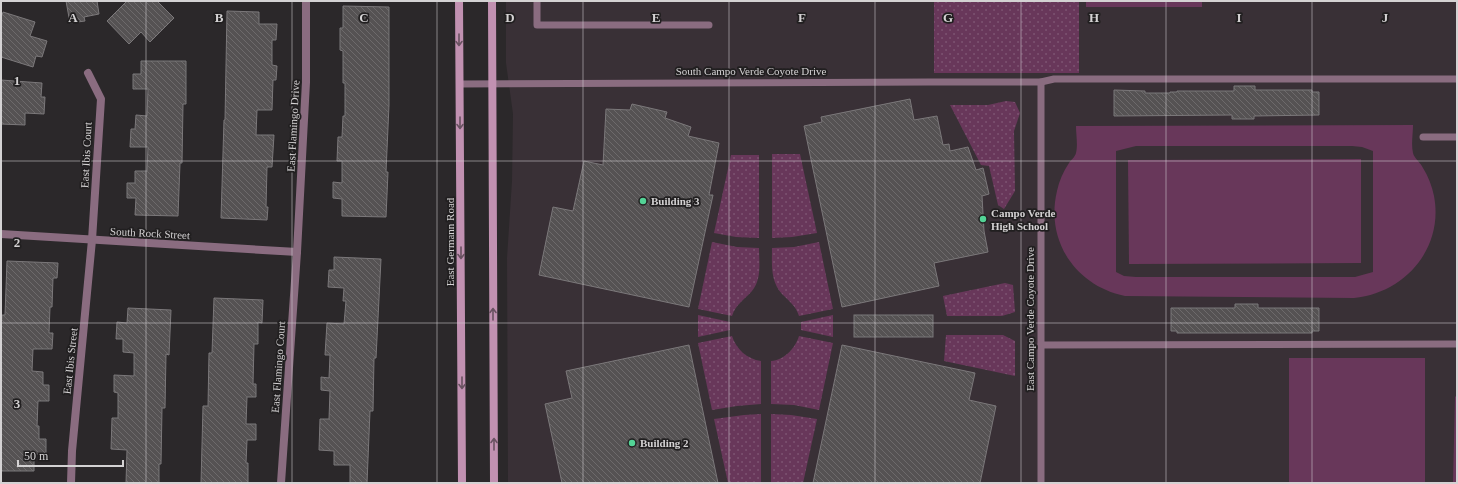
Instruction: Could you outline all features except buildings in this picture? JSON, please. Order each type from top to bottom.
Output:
[{"type":"main road","name":"East Germann Road","points":[[459,1],[462,483]]},
{"type":"main road","points":[[492,1],[494,483]]},
{"type":"street","name":"East Flamingo Drive","points":[[297,252],[306,82],[306,1]]},
{"type":"street","name":"East Ibis Court","points":[[88,73],[100,99],[92,240]]},
{"type":"street","name":"South Rock Street","points":[[1,234],[297,252]]},
{"type":"street","name":"East Ibis Street","points":[[71,483],[72,451],[92,240]]},
{"type":"street","name":"East Flamingo Court","points":[[282,483],[297,252]]},
{"type":"lane","points":[[537,1],[537,25],[709,25]]},
{"type":"lane","name":"South Campo Verde Coyote Drive","points":[[460,84],[1042,82],[1054,79],[1457,79]]},
{"type":"lane","name":"East Campo Verde Coyote Drive","points":[[1042,82],[1042,483]]},
{"type":"lane","points":[[1423,137],[1457,137]]},
{"type":"lane","points":[[1042,345],[1457,344]]},
{"type":"shaded area","name":"Campo Verde High School","points":[[506,1],[1457,1],[1457,483],[508,483],[507,258],[512,181],[513,114],[506,63]]},
{"type":"shaded area","points":[[934,1],[1079,1],[1079,73],[934,73]]},
{"type":"shaded area","points":[[1086,1],[1202,1],[1202,7],[1086,7]]},
{"type":"shaded area","points":[[1006,101],[1015,102],[1020,113],[1014,131],[1015,191],[1004,209],[998,205],[989,166],[981,165],[950,105],[988,105]]},
{"type":"shaded area","points":[[1413,125],[1413,153],[1427,174],[1434,196],[1436,215],[1433,233],[1427,250],[1417,265],[1404,277],[1389,287],[1372,294],[1354,298],[1125,296],[1108,291],[1092,282],[1079,272],[1068,258],[1060,244],[1056,227],[1054,209],[1057,191],[1063,173],[1076,153],[1076,126]],"holes":[[[1136,146],[1362,147],[1373,151],[1373,272],[1355,277],[1136,277],[1124,276],[1116,272],[1116,151]]]},
{"type":"shaded area","points":[[772,154],[800,154],[817,233],[792,237],[772,238]]},
{"type":"shaded area","points":[[731,155],[759,155],[759,238],[736,237],[714,233]]},
{"type":"shaded area","points":[[1361,159],[1361,263],[1129,264],[1128,160]]},
{"type":"shaded area","points":[[712,242],[737,247],[759,248],[759,276],[752,291],[740,302],[732,316],[698,309]]},
{"type":"shaded area","points":[[819,242],[833,309],[799,316],[794,306],[782,294],[775,284],[772,272],[772,248],[794,247]]},
{"type":"shaded area","points":[[1005,283],[1013,285],[1015,312],[1002,316],[947,316],[943,296]]},
{"type":"shaded area","points":[[698,315],[730,322],[730,330],[698,337]]},
{"type":"shaded area","points":[[833,315],[833,337],[801,330],[801,322]]},
{"type":"shaded area","points":[[946,335],[1003,335],[1015,341],[1015,376],[944,361]]},
{"type":"shaded area","points":[[732,336],[736,345],[743,353],[751,358],[761,361],[761,404],[712,410],[698,343]]},
{"type":"shaded area","points":[[799,336],[833,343],[819,410],[794,405],[771,404],[771,361],[785,356],[795,345]]},
{"type":"shaded area","points":[[1289,358],[1425,358],[1425,483],[1289,483]]},
{"type":"shaded area","points":[[1457,395],[1457,483],[1453,483],[1455,397]]},
{"type":"shaded area","points":[[761,414],[761,483],[728,483],[714,419]]},
{"type":"shaded area","points":[[771,414],[817,419],[803,483],[771,483]]},
{"type":"place","name":"Building 3","points":[[643,201]]},
{"type":"place","name":"Campo Verde High School","points":[[983,219]]},
{"type":"place","name":"Building 2","points":[[632,443]]}]
